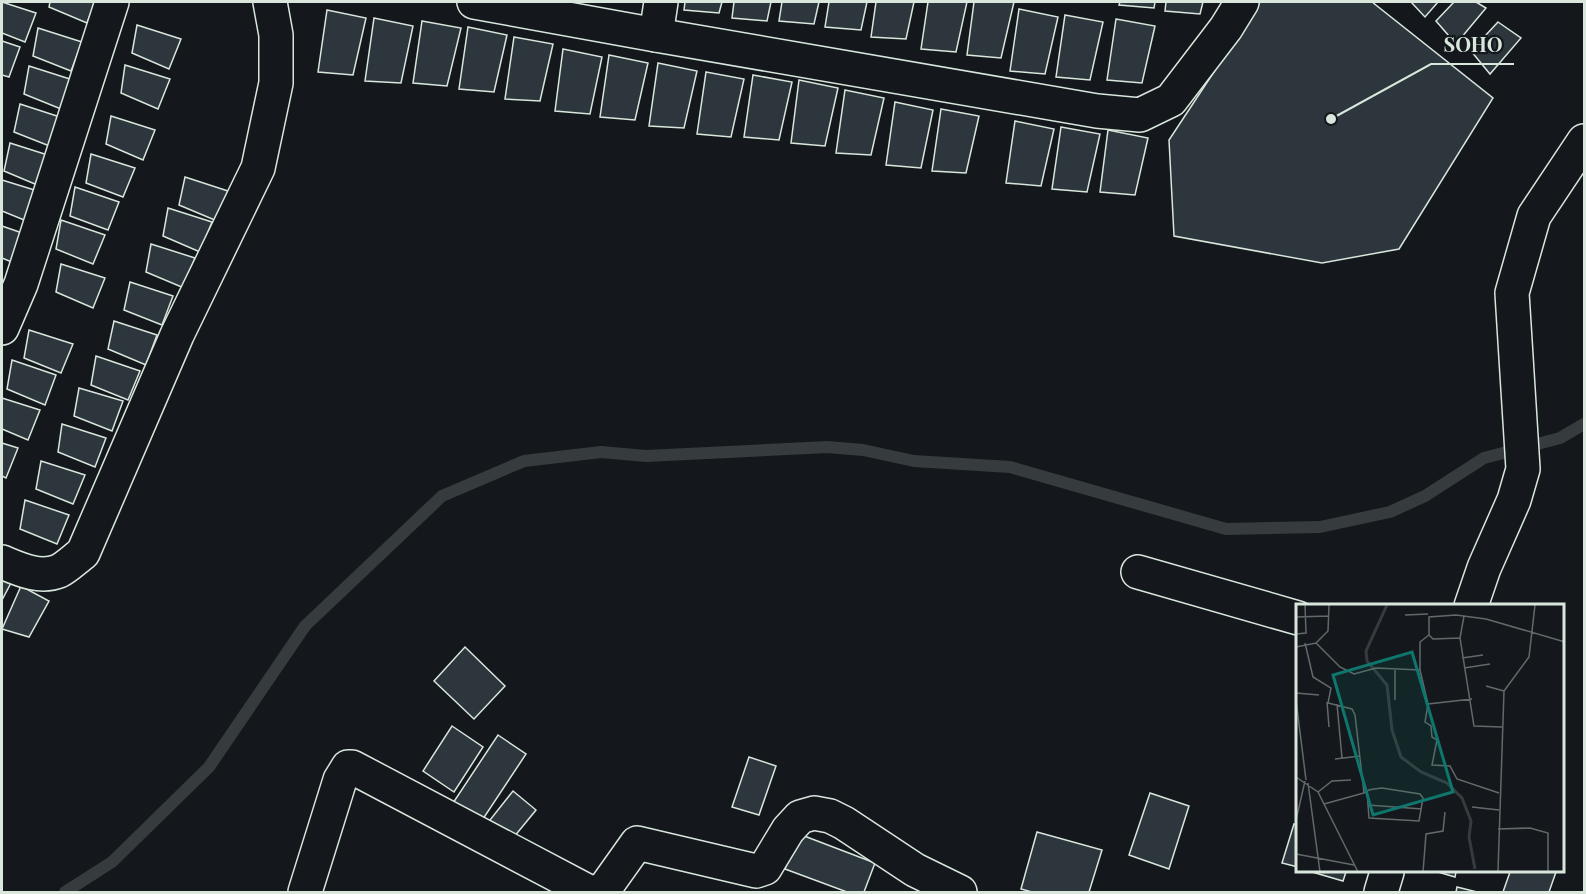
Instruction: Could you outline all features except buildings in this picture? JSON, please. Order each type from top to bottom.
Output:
[{"type":"street","points":[[2,328],[21,284],[112,2]]},
{"type":"street","points":[[474,2],[1097,111],[1140,115],[1171,100],[1226,28],[1242,2]]},
{"type":"street","points":[[656,35],[661,2]]},
{"type":"street","points":[[2,562],[24,572],[43,573],[58,571],[83,553],[177,335],[258,168],[276,83],[276,35],[265,3]]},
{"type":"street","points":[[1472,604],[1484,568],[1514,500],[1523,469],[1512,293],[1534,216],[1584,141]]},
{"type":"street","points":[[1138,572],[1296,617]]},
{"type":"street","points":[[305,892],[340,780],[348,767],[352,767],[589,892]]},
{"type":"street","points":[[597,892],[605,888],[637,843],[756,871],[760,870],[765,868],[788,830],[800,817],[814,813],[830,816],[844,823],[915,870],[960,892]]},
{"type":"street","points":[[1381,892],[1388,873]]},
{"type":"waterway","points":[[65,892],[112,862],[209,767],[305,626],[442,496],[524,461],[601,452],[646,456],[827,447],[863,450],[914,461],[1010,467],[1226,529],[1320,527],[1390,512],[1425,496],[1484,458],[1560,438],[1584,424]]},
{"type":"place","name":"SOHO","points":[[1331,119]]}]
